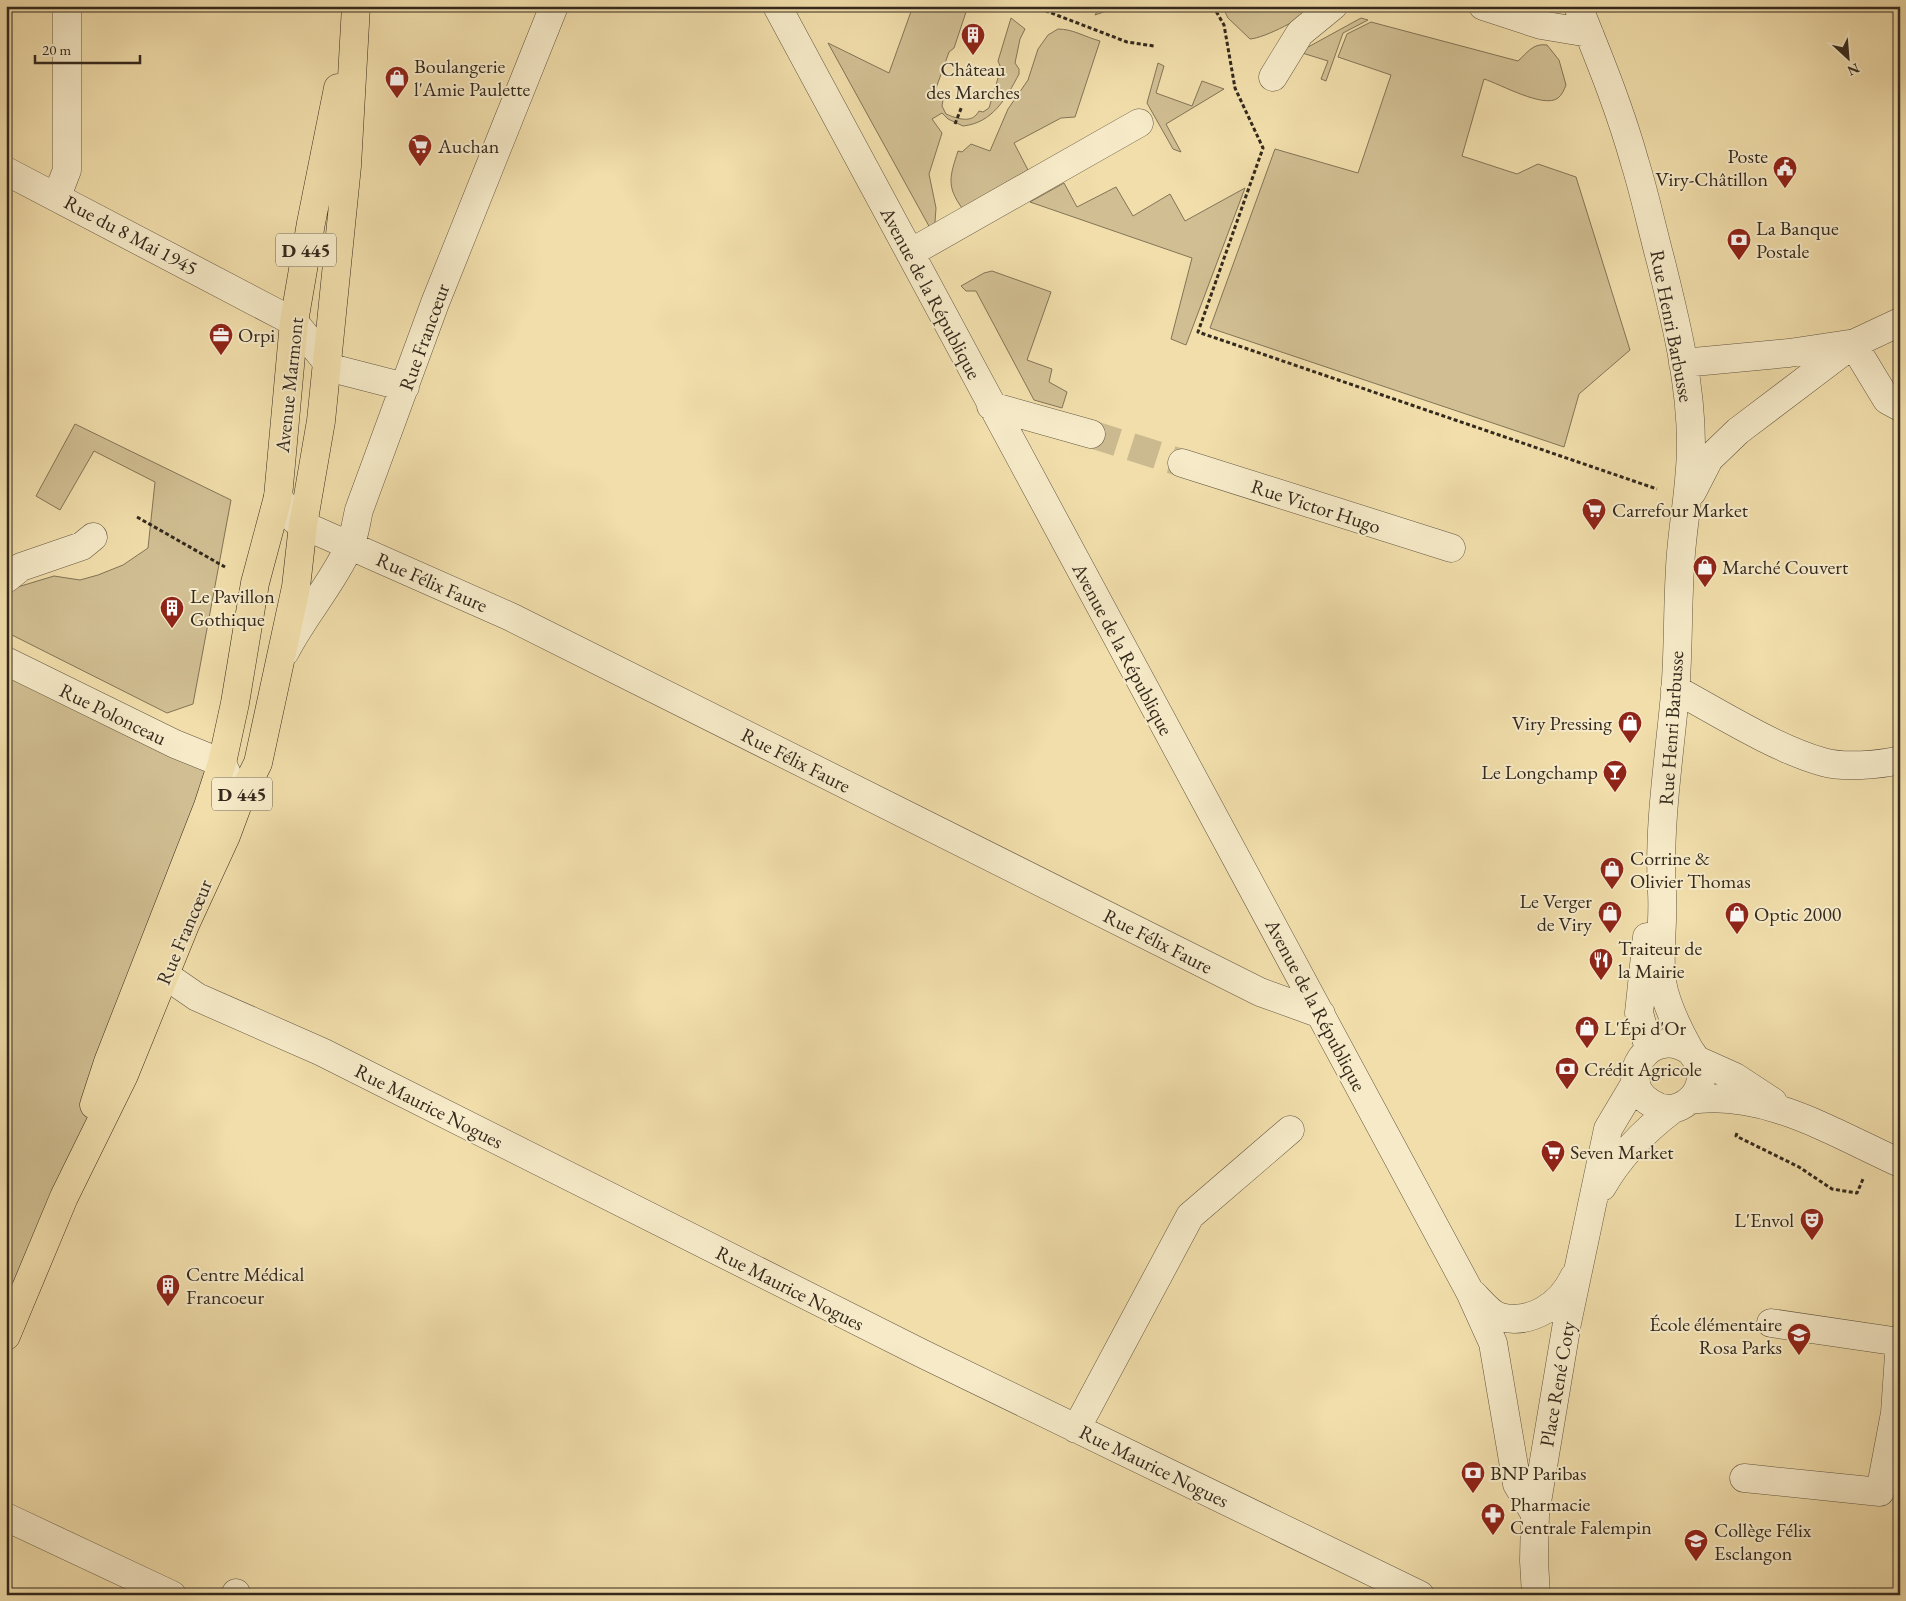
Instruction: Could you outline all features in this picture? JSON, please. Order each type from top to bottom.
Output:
[{"type":"main road","name":"Avenue Marmont","points":[[222,763],[255,583],[278,497],[294,322],[310,223],[355,6]]},
{"type":"main road","name":"Avenue Marmont","points":[[327,362],[347,166],[355,6]]},
{"type":"main road","name":"Rue Francœur","points":[[6,1336],[64,1197],[124,1075],[239,801],[258,763],[296,587],[327,362]]},
{"type":"main road","name":"Rue Francœur","points":[[64,1197],[108,1062],[208,806],[222,763]]},
{"type":"street","name":"Rue du 8 Mai 1945","points":[[68,6],[67,170],[57,196],[294,322]]},
{"type":"street","name":"Rue Francœur","points":[[281,660],[301,622],[331,579],[350,545],[359,510],[435,303],[554,6]]},
{"type":"street","name":"Avenue de la République","points":[[777,6],[1470,1292]]},
{"type":"street","points":[[1273,77],[1300,33],[1333,6]]},
{"type":"street","points":[[1483,6],[1541,25],[1589,33]]},
{"type":"street","name":"Rue Henri Barbusse","points":[[1578,6],[1616,101],[1636,164],[1671,303],[1683,363],[1691,444],[1688,500],[1681,552],[1675,689],[1660,866],[1650,911],[1640,989],[1639,1013],[1649,1049]]},
{"type":"street","points":[[910,253],[1139,124]]},
{"type":"street","points":[[6,170],[57,196]]},
{"type":"street","points":[[294,322],[327,362],[336,369],[405,388]]},
{"type":"street","points":[[1688,500],[1709,459],[1738,431],[1853,344],[1900,322]]},
{"type":"street","points":[[1683,363],[1789,354],[1853,344]]},
{"type":"street","points":[[1853,344],[1887,400],[1900,407]]},
{"type":"street","points":[[992,406],[1091,434]]},
{"type":"street","name":"Rue Victor Hugo","points":[[1182,463],[1451,548]]},
{"type":"street","name":"Rue Félix Faure","points":[[278,497],[295,520],[303,526],[511,617],[1260,992],[1321,1014]]},
{"type":"street","points":[[6,579],[21,567],[82,546],[93,537]]},
{"type":"street","name":"Rue Polonceau","points":[[6,661],[175,744],[222,763]]},
{"type":"street","points":[[1675,689],[1788,749],[1825,763],[1868,765],[1900,760]]},
{"type":"street","points":[[222,763],[239,801]]},
{"type":"street","name":"Rue Henri Barbusse","points":[[1660,866],[1663,913],[1662,981],[1668,1004],[1694,1056]]},
{"type":"street","name":"Rue Maurice Nogues","points":[[165,975],[197,997],[322,1052],[914,1350],[1420,1595]]},
{"type":"street","points":[[1593,1201],[1608,1130],[1618,1108],[1636,1082],[1638,1064],[1649,1049],[1669,1043],[1676,1044],[1694,1056],[1756,1089],[1787,1112]]},
{"type":"street","points":[[1593,1201],[1621,1157],[1648,1128],[1696,1094],[1701,1077],[1694,1056]]},
{"type":"street","points":[[1636,1082],[1642,1096],[1653,1105],[1681,1104],[1711,1097],[1749,1102],[1787,1112],[1900,1163]]},
{"type":"street","points":[[1076,1429],[1190,1216],[1290,1130]]},
{"type":"street","name":"Place René Coty","points":[[1536,1514],[1567,1323],[1593,1201]]},
{"type":"street","points":[[1470,1292],[1498,1317],[1519,1318],[1537,1314],[1556,1303],[1569,1289],[1580,1262]]},
{"type":"street","name":"Place René Coty","points":[[1470,1292],[1492,1344],[1517,1484],[1536,1514]]},
{"type":"street","points":[[1744,1478],[1880,1492],[1895,1413],[1900,1341],[1771,1323]]},
{"type":"street","points":[[1536,1514],[1534,1561],[1536,1595]]},
{"type":"street","points":[[6,1517],[172,1595]]},
{"type":"path","points":[[1033,6],[1127,42],[1154,46]]},
{"type":"path","points":[[1213,6],[1224,25],[1235,88],[1263,148],[1198,332],[1688,500]]},
{"type":"path","points":[[955,124],[962,106]]},
{"type":"path","points":[[137,517],[255,583]]},
{"type":"path","points":[[1749,1102],[1736,1136],[1799,1167],[1832,1190],[1857,1193],[1863,1179],[1870,1182]]},
{"type":"shaded area","points":[[913,6],[968,6],[954,48],[949,52],[935,91],[937,98],[943,100],[942,106],[946,114],[960,119],[973,118],[979,111],[983,112],[989,108],[1001,68],[998,61],[1011,18],[1025,29],[1020,39],[1015,63],[1019,69],[1019,74],[1003,101],[990,115],[973,124],[963,126],[948,119],[942,113],[932,119],[942,133],[929,174],[936,208],[935,222],[930,228],[828,43],[889,73]]},
{"type":"shaded area","points":[[1095,6],[1121,6],[1095,15],[1099,8]]},
{"type":"shaded area","points":[[1222,6],[1316,6],[1303,16],[1284,26],[1265,35],[1250,39],[1228,18]]},
{"type":"shaded area","points":[[1361,18],[1368,20],[1343,33],[1326,81],[1321,79],[1328,61],[1299,52]]},
{"type":"shaded area","points":[[1371,22],[1518,61],[1534,47],[1547,45],[1559,60],[1566,85],[1559,97],[1551,101],[1522,95],[1484,79],[1462,156],[1517,174],[1538,164],[1576,177],[1630,350],[1579,394],[1564,447],[1210,328],[1275,149],[1358,173],[1391,75],[1338,57],[1347,34]]},
{"type":"shaded area","points":[[1058,29],[1074,32],[1100,41],[1075,117],[1061,118],[1014,143],[1028,170],[962,208],[954,193],[951,181],[958,151],[962,152],[971,144],[990,151],[1008,109],[1028,80],[1038,49],[1048,35]]},
{"type":"shaded area","points":[[1158,63],[1164,66],[1156,93],[1192,106],[1202,81],[1224,89],[1166,124],[1181,152],[1173,149],[1147,103]]},
{"type":"shaded area","points":[[1064,183],[1077,207],[1116,187],[1133,216],[1170,194],[1185,221],[1245,188],[1186,345],[1171,339],[1192,258],[1030,202]]},
{"type":"shaded area","points":[[992,271],[1051,292],[1027,360],[1052,369],[1049,382],[1067,392],[1062,408],[1034,400],[976,291],[966,291],[961,286],[984,273]]},
{"type":"shaded area","points":[[75,424],[231,500],[193,704],[167,713],[6,632],[6,592],[11,589],[54,576],[80,580],[98,575],[123,565],[148,548],[155,482],[94,451],[60,510],[36,496]]},
{"type":"shaded area","points":[[6,661],[222,763],[64,1197],[6,1336]]},
{"type":"tunnel","points":[[1091,434],[1182,463]]},
{"type":"place","name":"Château des Marches","points":[[973,56]]},
{"type":"place","name":"Boulangerie l'Amie Paulette","points":[[397,99]]},
{"type":"place","name":"Auchan","points":[[420,167]]},
{"type":"place","name":"Poste Viry-Châtillon","points":[[1785,189]]},
{"type":"place","name":"La Banque Postale","points":[[1739,261]]},
{"type":"place","name":"Orpi","points":[[221,356]]},
{"type":"place","name":"Carrefour Market","points":[[1594,531]]},
{"type":"place","name":"Marché Couvert","points":[[1705,588]]},
{"type":"place","name":"Le Pavillon Gothique","points":[[172,629]]},
{"type":"place","name":"Viry Pressing","points":[[1630,744]]},
{"type":"place","name":"Le Longchamp","points":[[1615,793]]},
{"type":"place","name":"Corrine & Olivier Thomas","points":[[1612,890]]},
{"type":"place","name":"Le Verger de Viry","points":[[1610,934]]},
{"type":"place","name":"Optic 2000","points":[[1737,935]]},
{"type":"place","name":"Traiteur de la Mairie","points":[[1601,981]]},
{"type":"place","name":"L'Épi d'Or","points":[[1587,1049]]},
{"type":"place","name":"Crédit Agricole","points":[[1567,1090]]},
{"type":"place","name":"Seven Market","points":[[1553,1173]]},
{"type":"place","name":"L'Envol","points":[[1812,1241]]},
{"type":"place","name":"Centre Médical Francoeur","points":[[168,1307]]},
{"type":"place","name":"École élémentaire Rosa Parks","points":[[1799,1356]]},
{"type":"place","name":"BNP Paribas","points":[[1473,1494]]},
{"type":"place","name":"Pharmacie Centrale Falempin","points":[[1493,1536]]},
{"type":"place","name":"Collège Félix Esclangon","points":[[1696,1562]]}]
